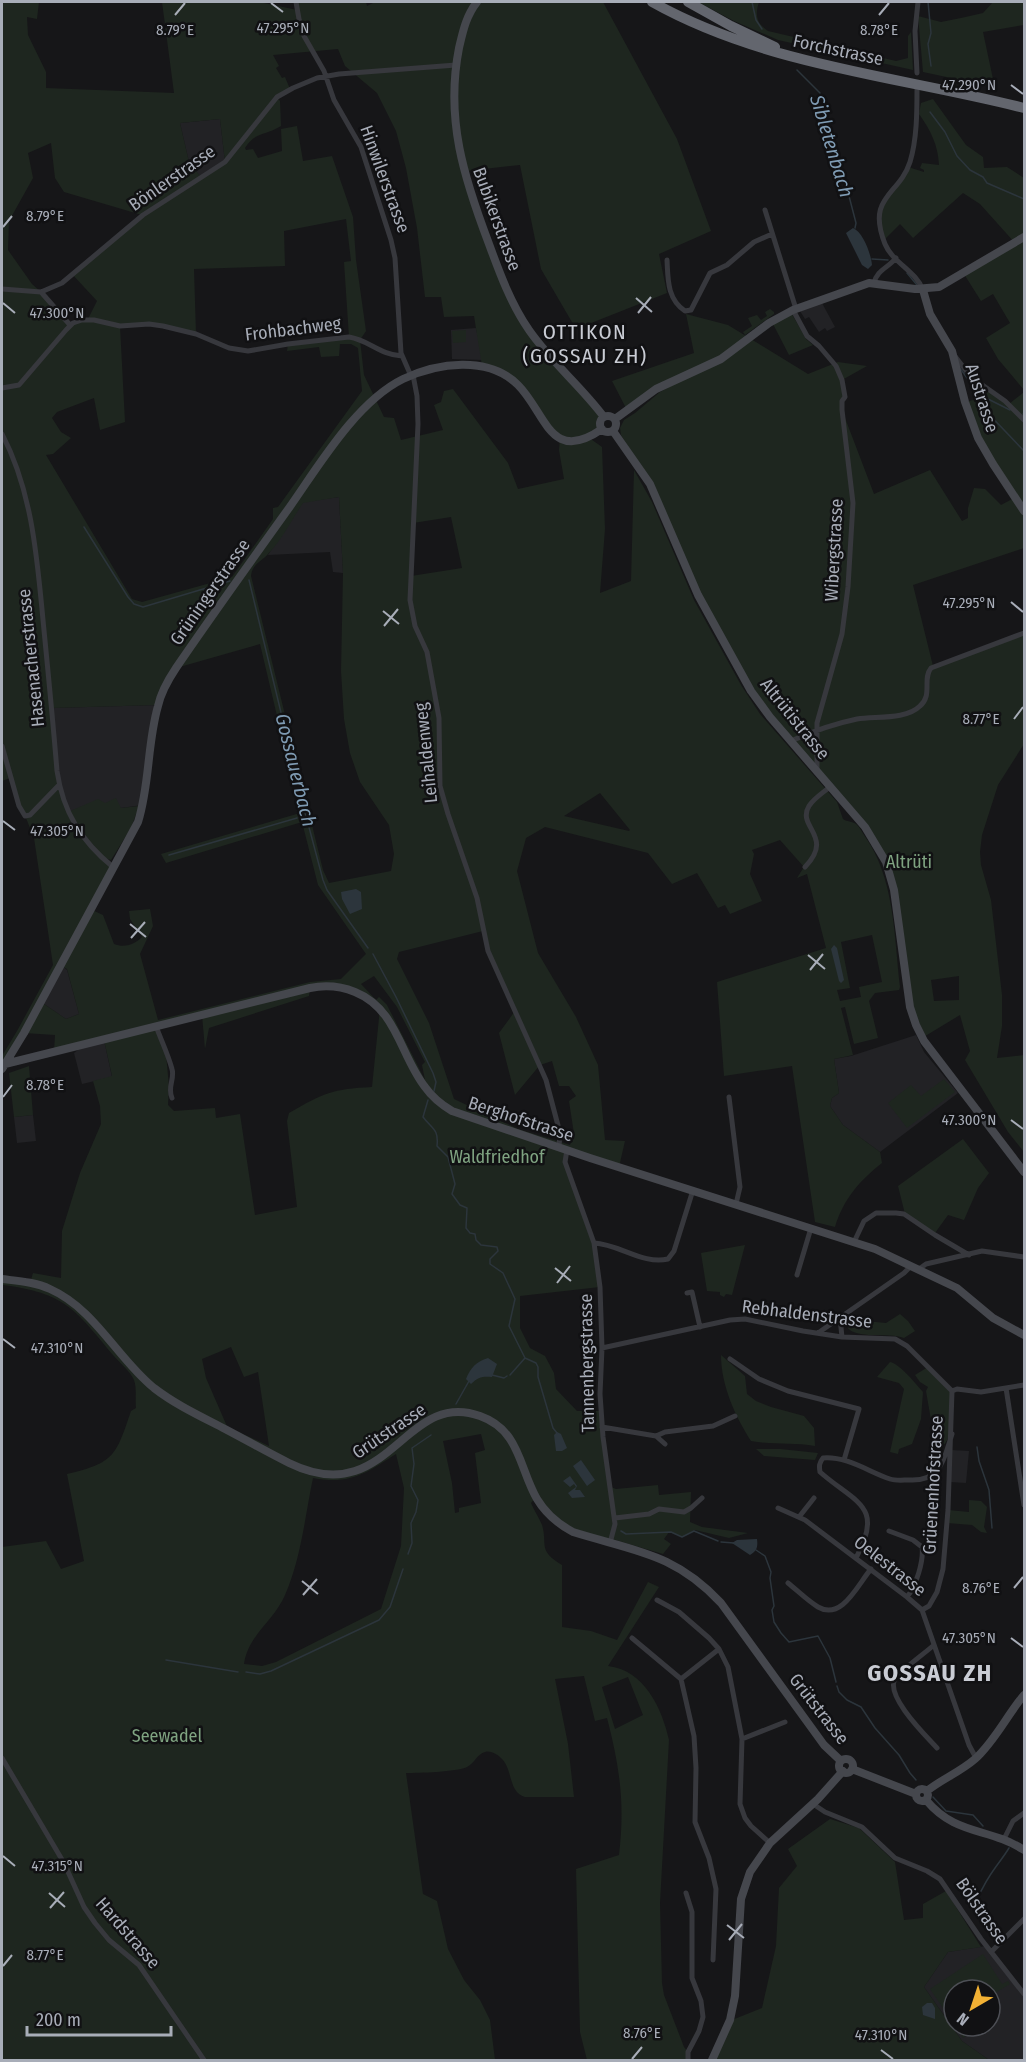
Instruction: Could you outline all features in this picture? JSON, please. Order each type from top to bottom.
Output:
[{"type":"highway","name":"Forchstrasse","points":[[652,2],[710,30],[780,54],[1024,108]]},
{"type":"highway","name":"Forchstrasse","points":[[663,2],[717,27],[775,47],[1024,103]]},
{"type":"highway","points":[[688,2],[775,47]]},
{"type":"street","name":"Hinwilerstrasse","points":[[296,2],[303,32],[334,100],[360,144],[394,250],[402,356],[412,375]]},
{"type":"street","name":"Bubikerstrasse","points":[[477,2],[464,26],[456,65],[454,99],[458,148],[464,173],[504,283],[516,308],[541,346],[604,417]]},
{"type":"street","points":[[917,73],[915,31],[918,2]]},
{"type":"street","name":"Bönlerstrasse","points":[[41,292],[62,283],[143,215],[225,162],[277,97],[293,88],[325,76],[456,65]]},
{"type":"street","points":[[917,88],[916,122],[910,162],[886,196],[880,211],[885,245],[918,280],[923,290]]},
{"type":"street","name":"Wibergstrasse","points":[[765,210],[794,309],[805,333],[836,366],[842,380],[845,397],[842,401],[842,410],[853,503],[844,626],[817,729],[818,771]]},
{"type":"street","points":[[666,260],[670,292],[677,306],[685,311],[691,309],[710,273],[727,265],[754,242],[772,234]]},
{"type":"street","points":[[615,419],[656,389],[721,359],[769,323],[794,309],[861,285],[874,283],[923,290],[945,285],[1024,237]]},
{"type":"street","points":[[874,283],[878,272],[896,258]]},
{"type":"street","points":[[2,288],[41,292],[70,326],[23,381],[14,387],[2,388]]},
{"type":"street","name":"Austrasse","points":[[923,290],[930,314],[952,351],[965,402],[978,438],[1024,511]]},
{"type":"street","name":"Frohbachweg","points":[[70,326],[88,320],[120,326],[149,324],[196,334],[229,348],[248,351],[351,337],[388,354],[402,356]]},
{"type":"street","points":[[952,351],[970,377],[1001,398],[1024,420]]},
{"type":"street","name":"Grüningerstrasse","points":[[3,1066],[30,1023],[138,822],[147,786],[153,728],[165,687],[176,668],[333,446],[379,395],[412,375],[450,365],[490,368],[518,384],[549,430],[558,438],[567,441],[578,440],[602,429]]},
{"type":"street","name":"Leihaldenweg","points":[[412,375],[417,396],[418,424],[410,600],[415,626],[427,652],[439,718],[440,786],[476,892],[488,951],[546,1080],[563,1148]]},
{"type":"street","points":[[610,416],[615,419],[616,425],[613,431],[608,432],[602,429],[600,424],[604,417],[610,416]]},
{"type":"street","name":"Altrütistrasse","points":[[613,431],[650,484],[698,595],[760,704],[865,827],[878,847],[889,872],[900,919],[910,1007],[920,1033],[1024,1172]]},
{"type":"street","name":"Hasenacherstrasse","points":[[2,434],[21,478],[33,534],[59,785],[68,812],[77,829],[87,843],[113,867]]},
{"type":"street","points":[[791,741],[817,729],[858,719],[916,710],[927,696],[928,673],[931,668],[1024,633]]},
{"type":"street","points":[[2,746],[19,806],[26,816],[30,815],[59,785]]},
{"type":"street","points":[[805,867],[814,858],[817,846],[807,810],[812,802],[831,786]]},
{"type":"street","name":"Berghofstrasse","points":[[3,1066],[316,987],[345,988],[369,999],[388,1018],[419,1079],[430,1094],[445,1107],[465,1117],[854,1242],[915,1267],[959,1289],[993,1318],[1024,1335]]},
{"type":"street","points":[[156,1026],[172,1069],[172,1080],[169,1087],[172,1098]]},
{"type":"street","points":[[729,1097],[740,1189],[735,1204]]},
{"type":"street","name":"Tannenbergstrasse","points":[[563,1148],[565,1162],[594,1243],[600,1287],[602,1427],[615,1518],[610,1543]]},
{"type":"street","points":[[594,1243],[604,1243],[657,1262],[668,1259],[674,1251],[693,1190]]},
{"type":"street","points":[[854,1242],[864,1221],[876,1213],[896,1213],[903,1214],[969,1255]]},
{"type":"street","points":[[797,1275],[811,1228]]},
{"type":"street","points":[[818,1333],[915,1267],[984,1251],[1024,1257]]},
{"type":"street","name":"Grütstrasse","points":[[2,1279],[38,1285],[67,1298],[87,1316],[141,1377],[171,1400],[289,1463],[315,1473],[346,1474],[364,1468],[412,1431],[439,1415],[458,1412],[480,1416],[496,1425],[505,1433],[522,1460],[536,1497],[552,1518],[573,1533],[669,1562],[688,1573],[708,1590],[721,1603],[824,1745],[841,1761]]},
{"type":"street","points":[[687,1293],[692,1292],[700,1327]]},
{"type":"street","points":[[840,1318],[842,1336]]},
{"type":"street","name":"Rebhaldenstrasse","points":[[602,1348],[730,1320],[745,1319],[818,1333],[898,1340],[907,1346],[952,1391]]},
{"type":"street","points":[[730,1359],[759,1379],[788,1391],[859,1409],[844,1460]]},
{"type":"street","points":[[952,1391],[957,1389],[981,1392],[1024,1385]]},
{"type":"street","points":[[1006,1388],[1024,1506]]},
{"type":"street","name":"Grüenenhofstrasse","points":[[922,1610],[929,1605],[937,1592],[943,1569],[948,1510],[952,1391]]},
{"type":"street","points":[[656,1437],[665,1432],[713,1426],[735,1416]]},
{"type":"street","points":[[602,1427],[656,1437],[664,1444]]},
{"type":"street","points":[[856,1558],[868,1531],[868,1516],[858,1502],[820,1472],[819,1465],[823,1458],[844,1460],[893,1480],[918,1481],[928,1479],[937,1472],[943,1461],[951,1434]]},
{"type":"street","points":[[615,1518],[649,1514],[660,1509],[684,1512],[702,1498]]},
{"type":"street","points":[[799,1517],[814,1498]]},
{"type":"street","name":"Oelestrasse","points":[[778,1508],[799,1517],[907,1596],[922,1610],[969,1745],[976,1758]]},
{"type":"street","points":[[889,1531],[913,1540],[922,1547],[922,1556],[913,1588],[907,1596]]},
{"type":"street","points":[[788,1583],[819,1608],[834,1611],[843,1606],[871,1569]]},
{"type":"street","points":[[657,1600],[679,1612],[709,1638],[719,1649],[728,1667],[742,1739],[741,1804],[745,1818],[770,1843]]},
{"type":"street","points":[[632,1638],[681,1679],[694,1736],[695,1822],[709,1858],[716,1889],[713,1960]]},
{"type":"street","points":[[934,1646],[895,1679],[893,1689],[899,1703],[937,1748]]},
{"type":"street","points":[[681,1679],[719,1649]]},
{"type":"street","points":[[926,1800],[919,1801],[916,1794],[920,1789],[927,1791],[957,1773],[976,1758],[993,1739],[1024,1695]]},
{"type":"street","points":[[742,1739],[785,1722]]},
{"type":"street","name":"Hardstrasse","points":[[2,1758],[64,1863],[94,1923],[109,1940],[139,1965],[204,2061]]},
{"type":"street","points":[[841,1761],[852,1762],[852,1769],[848,1772],[843,1771],[839,1766],[841,1761]]},
{"type":"street","name":"Grütstrasse","points":[[852,1769],[916,1794]]},
{"type":"street","points":[[712,2061],[730,2020],[735,1996],[740,1918],[745,1886],[756,1860],[770,1843],[813,1804],[843,1771]]},
{"type":"street","points":[[926,1800],[927,1791]]},
{"type":"street","points":[[926,1800],[958,1826],[1004,1839],[1024,1850]]},
{"type":"street","name":"Bölstrasse","points":[[813,1804],[823,1811],[862,1827],[895,1858],[927,1870],[940,1879],[991,1952],[1024,1994]]},
{"type":"street","points":[[1004,1839],[1013,1821],[1024,1813]]},
{"type":"street","points":[[686,1893],[692,1912],[692,1977],[701,2001],[702,2017],[699,2031],[688,2052],[688,2061]]},
{"type":"street","points":[[991,1952],[1024,1919]]},
{"type":"shaded area","points":[[220,119],[225,162],[201,178],[189,162],[180,123]]},
{"type":"shaded area","points":[[853,228],[860,234],[868,250],[872,265],[868,269],[862,265],[846,233]]},
{"type":"shaded area","points":[[822,303],[835,327],[827,331],[825,328],[819,332],[809,317],[805,319],[800,311]]},
{"type":"shaded area","points":[[476,328],[483,360],[452,359],[451,330]]},
{"type":"shaded area","points":[[339,497],[343,573],[333,572],[330,552],[268,555],[303,502]]},
{"type":"shaded area","points":[[158,705],[143,805],[121,808],[105,803],[68,812],[62,797],[52,708]]},
{"type":"shaded area","points":[[356,889],[361,892],[362,909],[350,914],[341,892]]},
{"type":"shaded area","points":[[834,945],[837,948],[844,980],[841,983],[831,949]]},
{"type":"shaded area","points":[[61,965],[67,970],[79,1014],[66,1019],[41,1002]]},
{"type":"shaded area","points":[[916,1035],[924,1052],[958,1093],[880,1152],[843,1125],[830,1106],[832,1098],[839,1093],[834,1059],[851,1056]]},
{"type":"shaded area","points":[[104,1040],[112,1077],[82,1084],[74,1053],[78,1050],[78,1046]]},
{"type":"shaded area","points":[[33,1115],[36,1141],[17,1143],[14,1117]]},
{"type":"shaded area","points":[[488,1358],[497,1364],[492,1377],[481,1378],[471,1384],[466,1379],[470,1371],[477,1363]]},
{"type":"shaded area","points":[[557,1432],[561,1434],[567,1448],[562,1451],[556,1451],[554,1435]]},
{"type":"shaded area","points":[[951,1450],[969,1451],[966,1483],[950,1482]]},
{"type":"shaded area","points":[[581,1460],[595,1480],[587,1486],[573,1466]]},
{"type":"shaded area","points":[[570,1476],[577,1486],[575,1490],[580,1490],[585,1497],[572,1498],[568,1493],[576,1487],[574,1484],[570,1487],[563,1481]]},
{"type":"shaded area","points":[[757,1539],[756,1548],[750,1555],[732,1543],[737,1540]]},
{"type":"shaded area","points":[[986,1946],[1024,1994],[1024,2060],[989,2060],[960,2038],[1002,2038],[1002,1978],[942,1978],[942,2013],[924,1987],[948,1952]]},
{"type":"shaded area","points":[[927,2003],[932,2003],[935,2008],[935,2019],[923,2015],[922,2007]]},
{"type":"green space","points":[[2,2],[39,2],[37,19],[27,17],[28,35],[46,72],[46,88],[174,93],[162,2],[259,2],[297,10],[296,2],[366,2],[367,6],[375,2],[603,2],[677,139],[711,231],[659,254],[667,293],[576,329],[541,269],[520,165],[464,173],[516,308],[602,418],[600,427],[588,437],[602,447],[605,529],[600,593],[631,581],[634,470],[652,502],[694,600],[741,685],[760,714],[837,802],[843,819],[857,825],[874,852],[882,870],[891,908],[900,987],[899,990],[875,993],[869,1001],[878,1038],[854,1044],[845,1007],[841,1008],[853,1055],[834,1059],[839,1093],[832,1098],[830,1106],[843,1125],[880,1152],[882,1163],[853,1191],[835,1227],[815,1222],[792,1066],[724,1076],[717,982],[826,948],[807,874],[797,878],[804,867],[780,840],[752,850],[754,854],[750,874],[762,901],[730,914],[725,905],[718,908],[697,873],[672,884],[648,853],[545,827],[526,838],[517,871],[538,953],[576,1017],[598,1065],[605,1140],[625,1141],[619,1167],[567,1150],[565,1157],[594,1243],[600,1287],[520,1296],[520,1328],[530,1348],[545,1356],[554,1373],[556,1389],[577,1411],[601,1411],[611,1487],[616,1489],[658,1485],[659,1495],[691,1492],[690,1522],[702,1527],[748,1533],[729,1538],[695,1530],[683,1537],[669,1532],[664,1539],[671,1544],[663,1554],[612,1539],[573,1532],[536,1497],[531,1503],[542,1525],[546,1551],[562,1565],[562,1627],[591,1631],[617,1640],[648,1582],[659,1587],[608,1666],[621,1669],[641,1683],[662,1716],[669,1740],[660,1903],[662,1983],[664,1995],[688,2052],[688,2060],[587,2060],[580,2032],[576,1869],[619,1855],[621,1802],[618,1770],[607,1718],[595,1721],[584,1676],[555,1679],[568,1744],[574,1797],[525,1797],[513,1786],[502,1759],[490,1752],[482,1753],[470,1765],[462,1769],[406,1773],[423,1894],[437,1901],[448,1949],[464,1980],[480,2000],[490,2020],[495,2060],[2,2060],[2,1547],[46,1541],[61,1569],[84,1561],[67,1474],[95,1466],[111,1455],[117,1447],[131,1411],[136,1408],[134,1380],[128,1370],[78,1315],[67,1306],[41,1293],[3,1285],[3,1279],[30,1283],[33,1273],[61,1278],[62,1231],[80,1173],[101,1124],[100,1106],[93,1081],[112,1076],[104,1040],[54,1052],[55,1035],[24,1033],[2,1068],[2,1056],[53,965],[34,838],[10,778],[2,781]],"holes":[[[338,49],[345,66],[377,93],[396,131],[406,168],[417,228],[425,297],[441,297],[444,317],[474,316],[482,366],[518,384],[560,439],[559,450],[564,479],[518,489],[508,463],[453,389],[444,391],[441,402],[434,405],[443,430],[401,440],[394,418],[384,417],[364,375],[360,340],[366,331],[356,260],[353,217],[332,156],[303,161],[297,126],[281,129],[282,151],[258,158],[253,149],[246,150],[245,148],[257,136],[281,126],[280,101],[277,97],[290,89],[285,77],[282,78],[276,68],[279,66],[273,55]],[[220,119],[225,162],[201,177],[189,162],[180,123]],[[51,143],[55,178],[64,192],[142,215],[72,274],[97,301],[88,319],[70,325],[32,284],[8,250],[9,221],[33,178],[28,153]],[[346,219],[351,261],[344,262],[349,337],[288,344],[287,351],[319,347],[321,357],[339,356],[340,344],[351,344],[358,348],[362,391],[278,507],[273,508],[273,519],[232,577],[142,602],[132,599],[46,455],[53,454],[71,438],[61,432],[52,418],[57,412],[94,398],[100,430],[125,422],[120,326],[163,326],[196,334],[194,269],[285,266],[284,231]],[[339,497],[343,573],[341,671],[344,719],[350,753],[360,782],[389,825],[394,854],[391,871],[329,883],[323,870],[251,576],[255,566],[282,536],[303,503]],[[451,517],[462,568],[411,576],[413,523]],[[260,644],[300,813],[161,854],[166,863],[302,822],[318,885],[366,954],[341,979],[310,982],[158,1020],[140,954],[153,926],[150,909],[129,911],[130,919],[142,937],[125,946],[114,944],[103,915],[90,909],[113,867],[102,857],[111,860],[131,828],[139,806],[121,808],[116,798],[105,803],[98,799],[68,812],[57,771],[52,708],[158,705],[176,668]],[[600,793],[629,831],[564,816]],[[483,931],[491,960],[515,1011],[499,1033],[515,1095],[540,1065],[552,1061],[559,1086],[569,1086],[576,1096],[569,1101],[574,1134],[570,1145],[518,1129],[454,1099],[429,1023],[397,959],[399,952]],[[872,935],[882,982],[859,987],[861,997],[840,1001],[837,990],[850,988],[841,942]],[[61,966],[67,969],[79,1014],[66,1019],[41,1002]],[[374,976],[397,1007],[425,1062],[422,1065],[425,1080],[387,1005],[379,997],[376,1000],[361,984]],[[310,988],[352,991],[380,1008],[372,1087],[329,1093],[289,1113],[287,1121],[297,1207],[255,1215],[240,1114],[216,1118],[215,1108],[174,1111],[168,1105],[166,1054],[157,1026],[202,1015],[205,1049],[209,1028],[309,996]],[[231,1347],[244,1377],[258,1372],[269,1446],[239,1432],[229,1431],[206,1378],[202,1359]],[[481,1434],[485,1450],[475,1453],[481,1503],[459,1508],[459,1512],[455,1513],[452,1483],[443,1441]],[[396,1454],[404,1488],[401,1546],[381,1609],[276,1662],[262,1666],[244,1664],[246,1654],[256,1636],[275,1613],[285,1595],[299,1552],[313,1478],[338,1480],[367,1472]],[[628,1677],[643,1715],[615,1729],[602,1687]]]},
{"type":"green space","points":[[698,2],[759,2],[758,18],[761,25],[768,31],[896,61],[908,58],[908,36],[911,32],[913,70],[778,40]]},
{"type":"green space","points":[[993,2],[1024,2],[1024,25],[983,32],[996,86],[923,72],[918,16],[941,22],[983,13]]},
{"type":"green space","points":[[933,99],[966,145],[983,157],[984,168],[1007,167],[1024,178],[1024,390],[998,359],[986,338],[1010,323],[993,294],[981,301],[964,274],[1015,243],[980,204],[963,193],[913,238],[900,224],[884,240],[881,228],[882,205],[908,167],[924,172],[920,168],[922,163],[939,165],[933,138],[919,114],[921,103]]},
{"type":"green space","points":[[770,309],[774,314],[745,335],[743,332],[752,326],[748,318],[757,315],[761,320],[767,316],[765,312]]},
{"type":"green space","name":"Altrüti","points":[[686,314],[728,325],[808,374],[838,362],[867,366],[842,380],[845,397],[842,410],[874,494],[930,470],[962,521],[968,518],[968,508],[974,488],[985,489],[1001,505],[1016,497],[998,472],[965,402],[981,398],[980,384],[1009,404],[1024,392],[1024,548],[913,585],[933,666],[1024,633],[1024,744],[998,785],[982,835],[980,852],[981,865],[991,900],[1002,995],[1002,1026],[997,1058],[1024,1055],[1024,1152],[1008,1132],[965,1060],[970,1051],[960,1015],[922,1038],[916,1025],[900,919],[878,847],[770,717],[723,643],[650,484],[621,435],[620,428],[624,420],[660,392],[691,375],[669,383],[627,410],[612,381],[694,353]],"holes":[[[959,976],[959,1000],[934,1001],[931,980]]]},
{"type":"green space","points":[[792,314],[806,339],[813,345],[789,355],[773,324]]},
{"type":"green space","points":[[466,330],[466,342],[453,343],[452,331]]},
{"type":"green space","points":[[29,1066],[33,1115],[14,1117],[9,1073]]},
{"type":"green space","points":[[944,1079],[955,1092],[907,1128],[888,1103],[911,1085],[921,1096]]},
{"type":"green space","points":[[963,1139],[989,1173],[978,1188],[964,1220],[948,1215],[935,1233],[905,1214],[898,1186]]},
{"type":"green space","points":[[745,1245],[732,1295],[726,1294],[724,1297],[720,1295],[720,1292],[707,1291],[701,1253]]},
{"type":"green space","points":[[900,1314],[915,1331],[904,1338],[865,1335],[851,1331],[847,1327],[848,1321],[886,1323]]},
{"type":"green space","points":[[721,1355],[745,1376],[747,1394],[756,1401],[804,1416],[814,1428],[815,1446],[751,1441],[730,1400],[723,1378]]},
{"type":"green space","points":[[890,1362],[903,1370],[923,1392],[921,1419],[912,1444],[899,1449],[898,1454],[890,1452],[904,1389],[899,1383],[877,1377]]},
{"type":"green space","points":[[928,1367],[952,1391],[951,1431],[938,1451],[934,1449],[938,1427],[931,1420],[926,1391],[928,1387],[915,1375]]},
{"type":"green space","points":[[756,1449],[818,1453],[815,1460],[764,1456]]},
{"type":"green space","points":[[969,1500],[981,1501],[987,1507],[984,1527],[987,1533],[981,1532],[972,1525],[947,1523],[948,1510],[969,1512]]},
{"type":"green space","points":[[830,1819],[859,1828],[895,1862],[904,1920],[923,1918],[923,1904],[946,1891],[981,1947],[948,1952],[924,1987],[942,2013],[942,2038],[960,2038],[989,2060],[712,2060],[727,2022],[762,2008],[776,1946],[779,1888],[797,1866],[788,1849]]},
{"type":"green space","points":[[983,1954],[998,1978],[947,1978]]},
{"type":"green space","points":[[942,1981],[942,2006],[930,1989]]},
{"type":"green space","points":[[1008,1981],[1010,1984],[1002,1989],[1002,1984]]},
{"type":"waterway","name":"Sibletenbach","points":[[752,2],[756,20],[762,29]]},
{"type":"waterway","points":[[928,2],[931,33],[928,44],[931,66]]},
{"type":"waterway","name":"Sibletenbach","points":[[797,70],[820,93],[821,109],[837,150],[856,223],[855,228]]},
{"type":"waterway","points":[[930,112],[945,132],[957,156],[970,170],[983,177],[987,183],[1024,199]]},
{"type":"waterway","points":[[872,259],[888,260]]},
{"type":"waterway","points":[[907,273],[917,285]]},
{"type":"waterway","points":[[960,368],[967,378],[980,387],[984,409],[1024,451]]},
{"type":"waterway","points":[[982,396],[1010,410]]},
{"type":"waterway","name":"Gossauerbach","points":[[84,527],[134,604],[143,607],[230,581]]},
{"type":"waterway","name":"Gossauerbach","points":[[249,580],[323,880],[327,890],[368,948]]},
{"type":"waterway","points":[[169,855],[297,818]]},
{"type":"waterway","name":"Gossauerbach","points":[[373,954],[433,1073],[436,1082],[434,1091]]},
{"type":"waterway","name":"Gossauerbach","points":[[428,1100],[423,1117],[436,1133],[437,1146],[448,1157],[455,1184],[452,1194],[460,1205],[467,1208],[466,1228],[470,1233],[475,1234],[476,1240],[481,1245],[497,1247],[498,1251],[490,1259],[490,1264],[503,1273],[515,1299],[509,1326],[525,1358],[536,1363],[538,1367],[538,1377],[553,1428],[557,1433]]},
{"type":"waterway","points":[[510,1375],[525,1358]]},
{"type":"waterway","points":[[492,1375],[504,1378],[507,1376]]},
{"type":"waterway","points":[[456,1404],[469,1381]]},
{"type":"waterway","points":[[408,1554],[412,1543],[411,1523],[418,1500],[411,1486],[414,1464],[412,1448],[431,1435]]},
{"type":"waterway","points":[[977,1447],[979,1461],[989,1490],[992,1528]]},
{"type":"waterway","name":"Gossauerbach","points":[[621,1531],[626,1534],[671,1532],[682,1537],[694,1531],[718,1541]]},
{"type":"waterway","name":"Gossauerbach","points":[[721,1542],[734,1543]]},
{"type":"waterway","name":"Gossauerbach","points":[[756,1550],[765,1556],[771,1572],[774,1622],[789,1642],[818,1636],[830,1658],[836,1682]]},
{"type":"waterway","points":[[246,1672],[260,1674],[271,1671],[379,1620],[390,1607],[403,1569]]},
{"type":"waterway","points":[[166,1660],[238,1672]]},
{"type":"waterway","name":"Gossauerbach","points":[[837,1686],[839,1692],[847,1700],[861,1707],[916,1780]]},
{"type":"waterway","name":"Gossauerbach","points":[[933,1797],[946,1811],[973,1815],[983,1826]]},
{"type":"waterway","points":[[969,1905],[979,1894],[1009,1848]]},
{"type":"district","name":"OTTIKON (GOSSAU ZH)","points":[[585,344]]},
{"type":"district","name":"GOSSAU ZH","points":[[930,1673]]},
{"type":"park label","name":"Waldfriedhof","points":[[497,1157]]},
{"type":"park label","name":"Seewadel","points":[[167,1736]]}]
